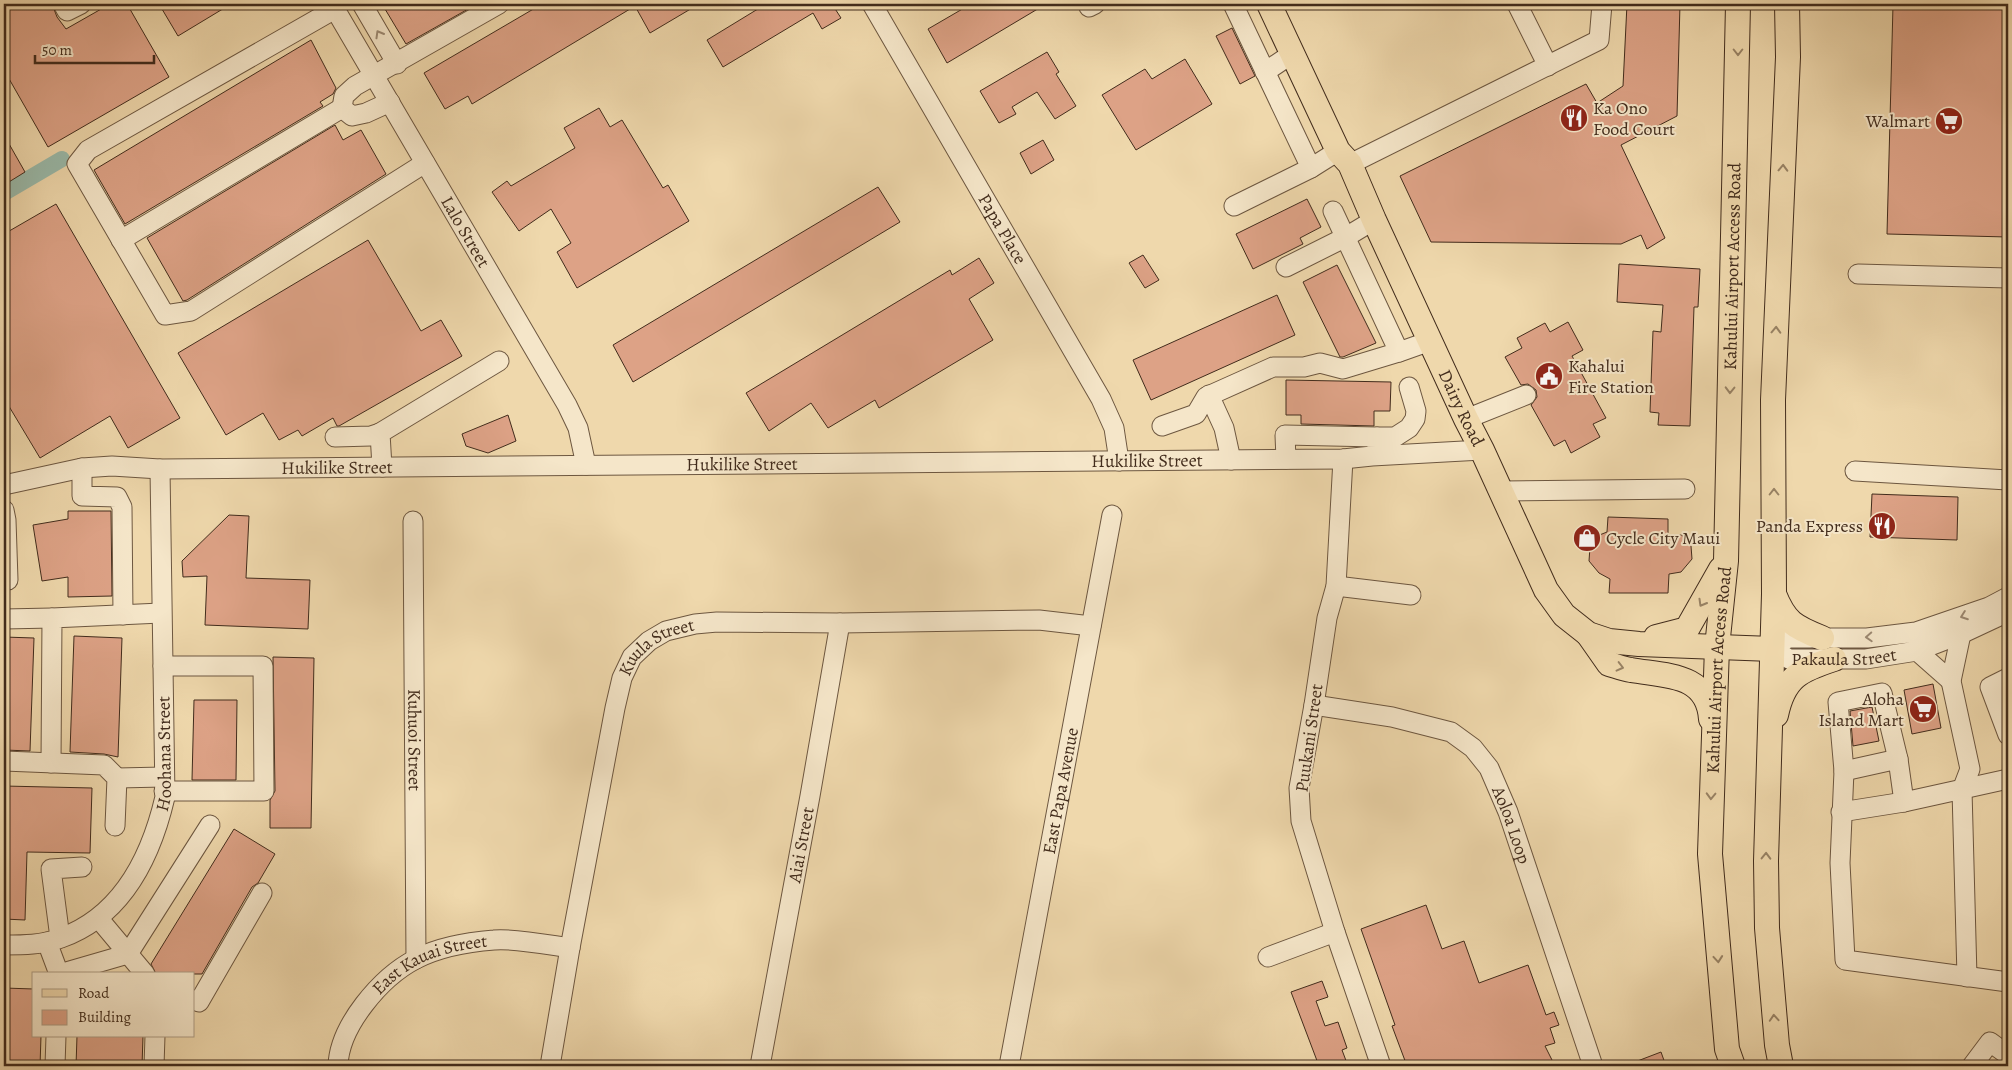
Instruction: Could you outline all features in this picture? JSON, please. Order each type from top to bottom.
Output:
[{"type":"main road","name":"Dairy Road","points":[[1269,4],[1374,220],[1546,590],[1564,615],[1588,634],[1609,641],[1639,644],[1772,649]]},
{"type":"main road","name":"Kahului Airport Access Road","points":[[1733,1066],[1727,1049],[1713,907],[1710,854],[1717,647],[1726,561],[1738,4]]},
{"type":"main road","points":[[1780,1066],[1767,928],[1766,861],[1774,594],[1773,400],[1788,57],[1787,4]]},
{"type":"main road","points":[[1639,644],[1661,634],[1687,629],[1726,561]]},
{"type":"main road","points":[[1774,594],[1782,614],[1805,632],[1822,638]]},
{"type":"main road","points":[[1588,634],[1609,664],[1631,670],[1676,676],[1698,688],[1711,712],[1713,748]]},
{"type":"main road","points":[[1769,743],[1780,696],[1785,688],[1803,670],[1834,659]]},
{"type":"street","points":[[63,4],[67,11],[81,4]]},
{"type":"street","points":[[362,4],[397,64]]},
{"type":"street","points":[[121,240],[342,108],[344,96],[354,86],[397,64],[499,4]]},
{"type":"street","name":"Papa Place","points":[[872,4],[1101,399],[1114,428],[1118,443],[1119,461]]},
{"type":"street","points":[[1233,4],[1311,168]]},
{"type":"street","points":[[1517,4],[1548,66]]},
{"type":"street","points":[[1234,206],[1311,168],[1344,157],[1548,66],[1600,40],[1602,4]]},
{"type":"street","points":[[334,6],[88,150],[77,164],[121,240],[165,315],[191,311],[425,163]]},
{"type":"street","name":"Lalo Street","points":[[334,6],[567,405],[578,428],[586,465]]},
{"type":"street","points":[[1265,72],[1293,53]]},
{"type":"street","points":[[342,108],[352,116],[366,113],[390,102]]},
{"type":"street","points":[[1333,212],[1399,352]]},
{"type":"street","points":[[1286,268],[1346,237],[1374,220]]},
{"type":"street","points":[[1858,274],[2008,278]]},
{"type":"street","points":[[1162,426],[1196,414],[1209,395],[1273,366],[1304,367],[1320,363],[1343,369],[1430,341]]},
{"type":"street","points":[[334,438],[371,436],[380,433],[499,361]]},
{"type":"street","points":[[1286,459],[1285,435],[1377,446],[1395,437],[1409,428],[1415,419],[1416,411],[1409,387]]},
{"type":"street","points":[[1209,395],[1224,428],[1230,460]]},
{"type":"street","points":[[1466,419],[1526,395]]},
{"type":"street","points":[[380,433],[382,467]]},
{"type":"street","name":"Hukilike Street","points":[[4,485],[82,468],[112,466],[160,469],[1343,459],[1377,446],[1482,450]]},
{"type":"street","name":"Puukani Street","points":[[1343,459],[1336,586],[1327,618],[1299,788],[1301,821],[1335,932],[1381,1066]]},
{"type":"street","points":[[82,468],[82,496],[117,497],[122,507],[123,614]]},
{"type":"street","name":"Hoohana Street","points":[[4,945],[24,945],[54,940],[99,919],[129,884],[146,856],[159,823],[165,797],[160,469]]},
{"type":"street","points":[[1855,471],[2008,480]]},
{"type":"street","points":[[1501,491],[1685,489]]},
{"type":"street","points":[[4,510],[8,580]]},
{"type":"street","name":"East Papa Avenue","points":[[1009,1066],[1112,515]]},
{"type":"street","name":"Kuhuoi Street","points":[[413,520],[416,959]]},
{"type":"street","points":[[1336,586],[1411,595]]},
{"type":"street","name":"Pakaula Street","points":[[2008,597],[1989,607],[1916,632],[1867,638],[1788,638],[1772,649],[1789,659],[1866,659],[1917,651],[1961,634],[2008,612]]},
{"type":"street","points":[[4,619],[161,613]]},
{"type":"street","points":[[50,763],[52,618]]},
{"type":"street","name":"Kuula Street","points":[[550,1066],[615,708],[622,678],[632,657],[649,641],[666,630],[717,622],[840,623],[1039,620],[1090,626]]},
{"type":"street","name":"Aiai Street","points":[[760,1066],[840,623]]},
{"type":"street","points":[[1961,634],[1951,681],[1970,769],[1962,790],[1967,978]]},
{"type":"street","points":[[1917,651],[1951,681]]},
{"type":"street","points":[[4,761],[104,765],[117,778],[164,784],[264,791],[263,666],[163,666]]},
{"type":"street","points":[[2008,678],[1990,687],[2008,741]]},
{"type":"street","points":[[1904,802],[1898,758],[1882,692],[1838,702],[1844,771],[1840,862],[1845,960],[1967,978],[2008,982]]},
{"type":"street","name":"Aoloa Loop","points":[[1314,705],[1392,717],[1451,732],[1473,748],[1489,768],[1508,812],[1593,1066]]},
{"type":"street","points":[[1844,771],[1898,758]]},
{"type":"street","points":[[115,826],[117,778]]},
{"type":"street","points":[[1841,812],[1904,802],[2008,779]]},
{"type":"street","points":[[66,972],[128,954],[210,825]]},
{"type":"street","points":[[59,972],[54,940],[51,869],[82,867]]},
{"type":"street","points":[[195,1000],[199,1002],[262,893]]},
{"type":"street","points":[[99,919],[143,972]]},
{"type":"street","points":[[1268,957],[1335,932]]},
{"type":"street","name":"East Kauai Street","points":[[338,1066],[338,1055],[351,1024],[367,1000],[390,978],[416,959],[443,948],[496,940],[570,948]]},
{"type":"street","points":[[55,1066],[56,1038]]},
{"type":"street","points":[[154,1066],[155,1038]]},
{"type":"street","points":[[1972,1066],[1990,1042],[2008,1055]]},
{"type":"building","points":[[4,4],[52,4],[57,17],[66,29],[110,4],[127,4],[169,77],[48,147],[4,70]]},
{"type":"building","points":[[159,4],[231,4],[178,36]]},
{"type":"building","points":[[382,4],[477,4],[406,44]]},
{"type":"building","points":[[542,4],[699,4],[650,33],[635,6],[472,104],[468,96],[445,109],[424,73]]},
{"type":"building","points":[[766,4],[832,4],[841,18],[822,29],[813,13],[723,67],[707,40]]},
{"type":"building","points":[[971,4],[1046,4],[947,63],[928,29]]},
{"type":"building","points":[[1627,4],[1680,4],[1677,116],[1621,145],[1665,238],[1647,249],[1641,235],[1621,244],[1431,242],[1400,176],[1586,84],[1597,103],[1623,86]]},
{"type":"building","name":"Walmart","points":[[1893,5],[2008,8],[2008,237],[1887,234]]},
{"type":"building","points":[[1232,28],[1255,76],[1240,84],[1216,36]]},
{"type":"building","points":[[311,40],[336,88],[333,94],[320,102],[323,106],[125,224],[94,170]]},
{"type":"building","points":[[1047,52],[1059,72],[1056,74],[1076,106],[1055,119],[1037,92],[1012,107],[1016,114],[999,123],[980,91]]},
{"type":"building","points":[[1185,59],[1212,104],[1136,150],[1102,95],[1145,69],[1152,79]]},
{"type":"building","points":[[599,108],[610,127],[622,120],[663,188],[668,185],[689,221],[577,288],[557,252],[571,243],[551,209],[519,231],[492,192],[507,181],[511,186],[575,148],[564,128]]},
{"type":"building","points":[[335,125],[343,140],[361,130],[386,174],[183,301],[147,238]]},
{"type":"building","points":[[4,135],[25,172],[4,185]]},
{"type":"building","points":[[1043,140],[1054,160],[1031,174],[1020,153]]},
{"type":"building","points":[[878,187],[900,222],[633,382],[613,345]]},
{"type":"building","points":[[1307,199],[1321,227],[1300,238],[1303,244],[1253,269],[1236,234]]},
{"type":"building","points":[[56,204],[180,418],[128,448],[110,416],[40,458],[4,398],[4,234]]},
{"type":"building","points":[[368,240],[421,331],[441,320],[462,356],[339,426],[337,426],[333,418],[302,436],[298,430],[279,440],[263,413],[226,435],[178,353]]},
{"type":"building","points":[[1143,255],[1159,280],[1145,288],[1129,263]]},
{"type":"building","points":[[979,258],[994,283],[969,299],[993,340],[879,408],[875,400],[828,428],[811,403],[769,431],[746,393],[950,270],[952,275]]},
{"type":"building","points":[[1619,264],[1700,269],[1698,307],[1694,307],[1690,426],[1658,425],[1659,413],[1650,412],[1653,331],[1661,332],[1663,305],[1617,302]]},
{"type":"building","points":[[1337,265],[1376,343],[1343,357],[1340,357],[1303,282]]},
{"type":"building","points":[[1277,295],[1295,335],[1151,400],[1133,360]]},
{"type":"building","name":"Kahalui Fire Station","points":[[1568,322],[1583,350],[1572,356],[1606,418],[1593,424],[1600,437],[1571,453],[1565,440],[1554,446],[1531,405],[1537,397],[1536,390],[1528,384],[1521,385],[1505,357],[1522,348],[1517,338],[1545,323],[1550,332]]},
{"type":"building","points":[[1286,380],[1391,382],[1390,411],[1374,411],[1374,426],[1301,424],[1301,415],[1286,415]]},
{"type":"building","points":[[508,415],[516,441],[488,453],[466,446],[462,434]]},
{"type":"building","points":[[1872,494],[1958,497],[1957,540],[1870,537]]},
{"type":"building","points":[[68,511],[111,511],[112,596],[68,597],[68,577],[42,581],[33,525],[68,519]]},
{"type":"building","points":[[229,515],[249,516],[246,578],[310,580],[308,629],[205,625],[207,576],[183,577],[182,561]]},
{"type":"building","points":[[1608,517],[1668,519],[1668,535],[1682,535],[1691,546],[1692,559],[1681,572],[1669,574],[1668,593],[1609,593],[1610,579],[1599,573],[1589,561],[1590,547],[1597,536],[1607,532]]},
{"type":"building","points":[[74,636],[122,638],[118,757],[104,754],[70,752]]},
{"type":"building","points":[[4,637],[34,638],[30,751],[4,750]]},
{"type":"building","points":[[273,657],[314,658],[311,828],[270,828],[270,800],[275,791]]},
{"type":"building","name":"Aloha Island Mart","points":[[1933,684],[1941,728],[1912,734],[1904,690]]},
{"type":"building","points":[[194,700],[237,700],[236,780],[192,780]]},
{"type":"building","points":[[1872,707],[1879,741],[1853,746],[1850,711]]},
{"type":"building","points":[[4,786],[92,788],[90,853],[27,852],[25,920],[4,919]]},
{"type":"building","points":[[234,829],[275,854],[258,883],[252,887],[202,974],[195,974],[195,972],[155,972],[151,964]]},
{"type":"building","points":[[1426,905],[1442,949],[1464,941],[1479,983],[1528,965],[1546,1015],[1554,1012],[1559,1025],[1550,1028],[1555,1043],[1545,1046],[1555,1066],[1407,1066],[1392,1026],[1395,1025],[1361,929]]},
{"type":"building","points":[[1322,981],[1328,997],[1316,1001],[1325,1026],[1338,1022],[1347,1048],[1342,1050],[1348,1066],[1319,1066],[1291,992]]},
{"type":"building","points":[[4,988],[32,989],[32,1038],[41,1038],[40,1066],[4,1066]]},
{"type":"building","points":[[77,1038],[143,1038],[142,1066],[76,1066]]},
{"type":"building","points":[[1661,1052],[1666,1066],[1627,1066],[1627,1065]]},
{"type":"waterway","points":[[4,193],[62,159]]},
{"type":"place","name":"Ka Ono Food Court","points":[[1574,118]]},
{"type":"place","name":"Walmart","points":[[1949,121]]},
{"type":"place","name":"Kahalui Fire Station","points":[[1549,376]]},
{"type":"place","name":"Panda Express","points":[[1882,526]]},
{"type":"place","name":"Cycle City Maui","points":[[1587,538]]},
{"type":"place","name":"Aloha Island Mart","points":[[1923,709]]}]
